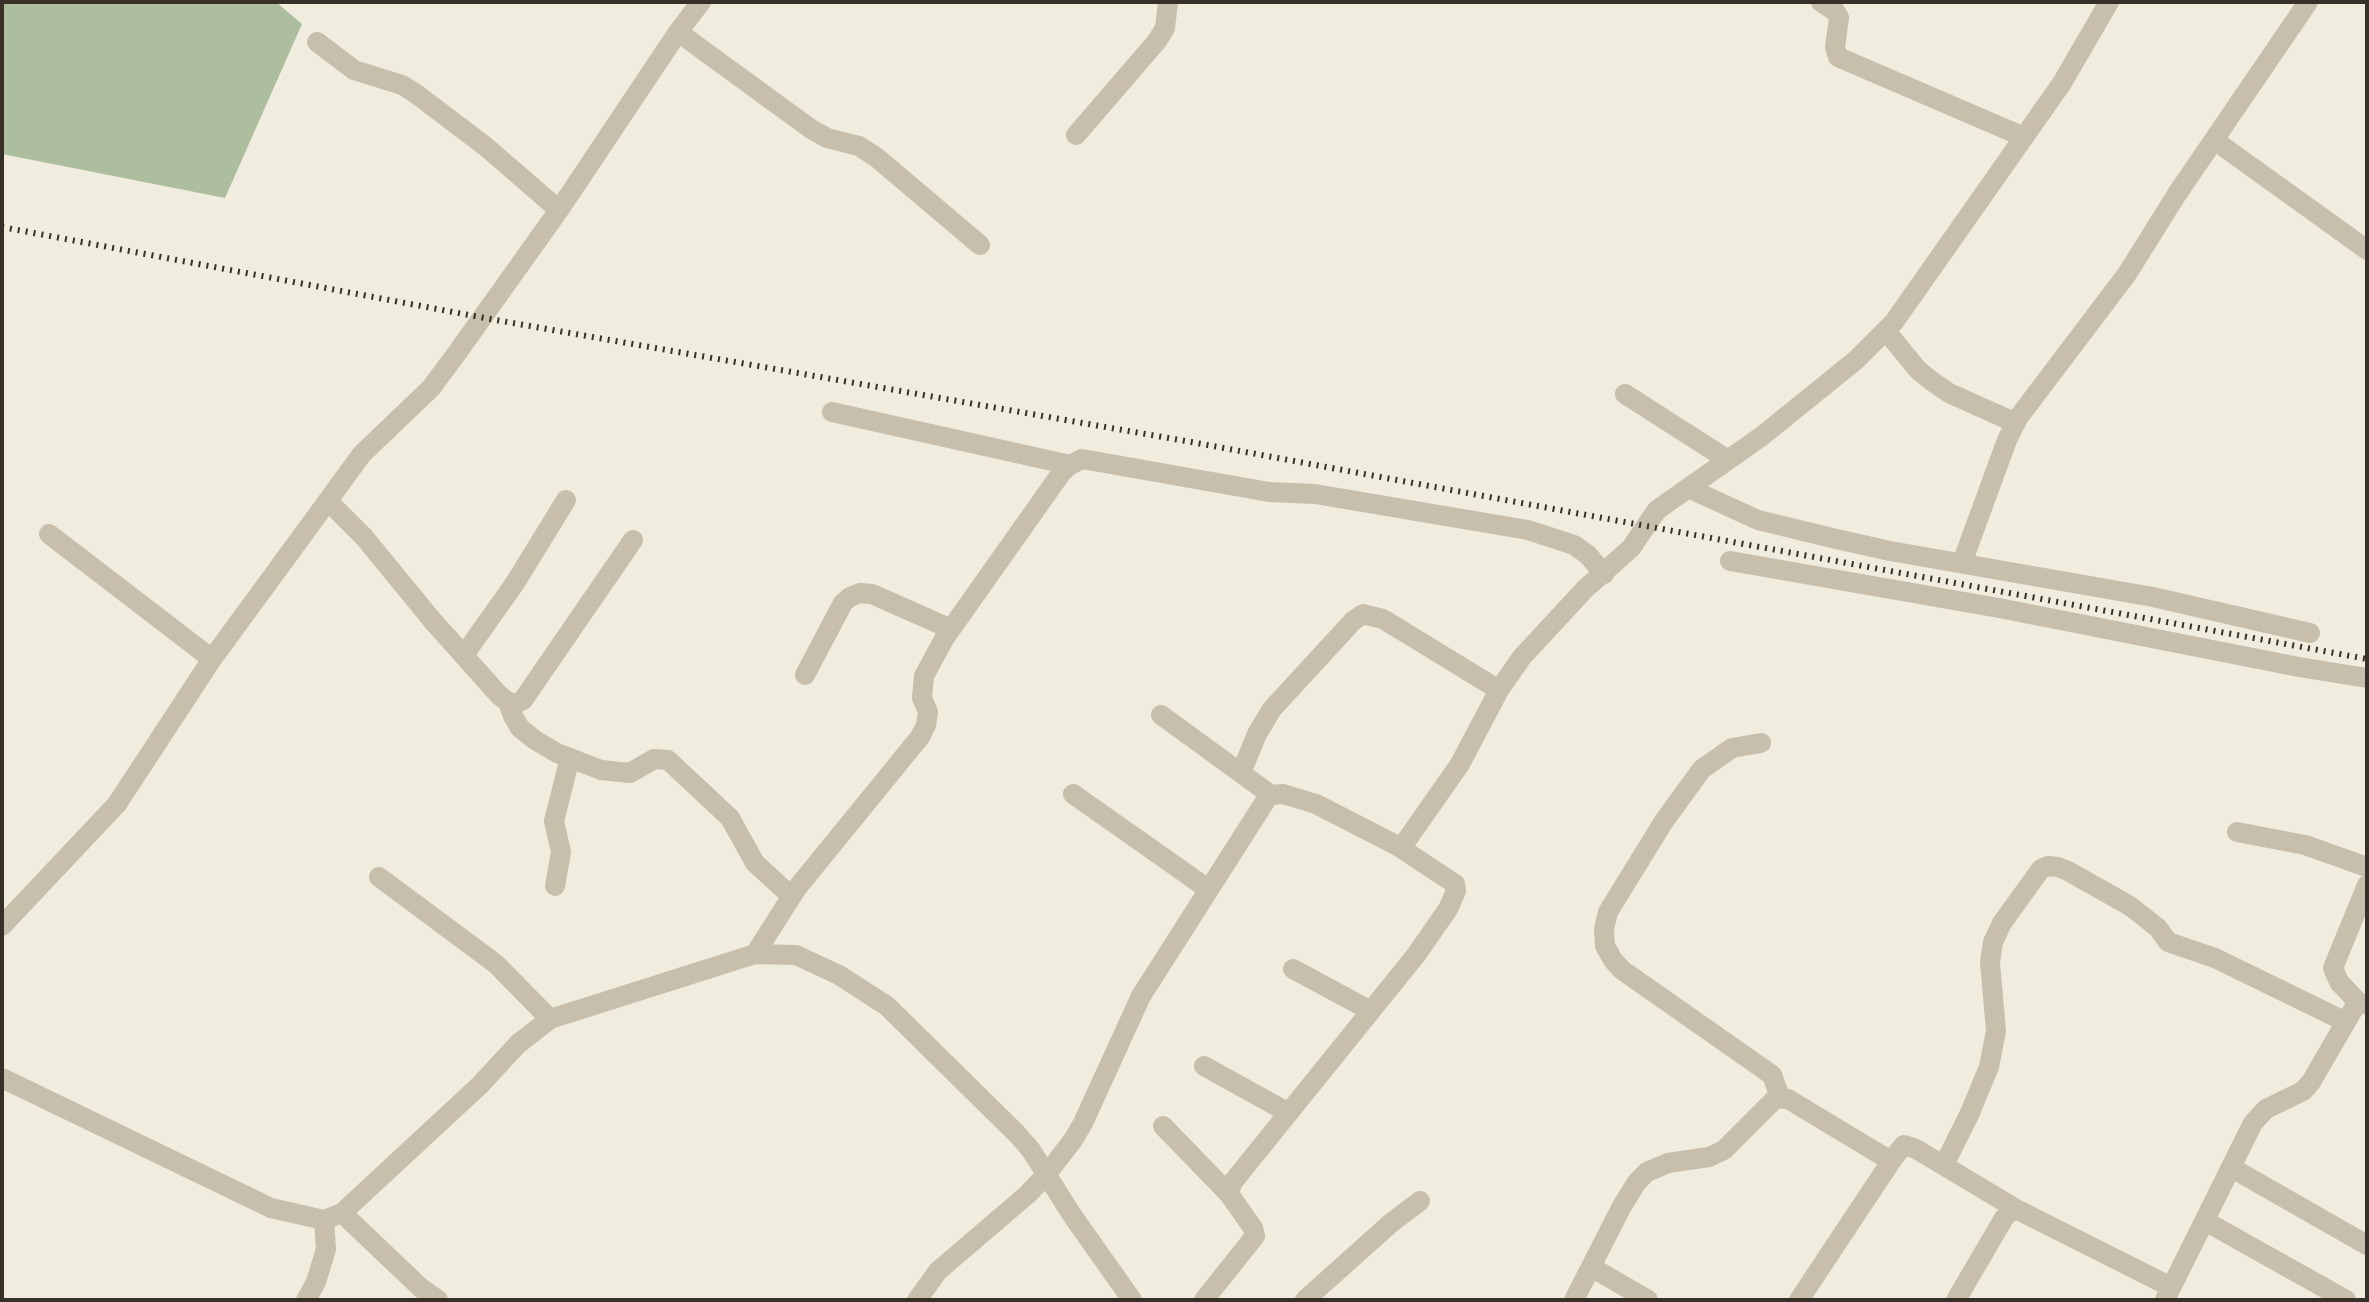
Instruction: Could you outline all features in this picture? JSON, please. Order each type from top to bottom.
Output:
[{"type":"street","points":[[2,926],[117,804],[212,659],[362,454],[431,388],[559,210],[701,2]]},
{"type":"street","points":[[1076,135],[1157,41],[1165,28],[1168,2]]},
{"type":"street","points":[[1821,2],[1836,12],[1839,18],[1835,47],[1838,57],[2024,137]]},
{"type":"street","points":[[1396,845],[1407,841],[1443,791],[1499,690],[1522,657],[1585,589],[1631,548],[1657,510],[1762,436],[1856,360],[1886,331],[2062,83],[2109,2]]},
{"type":"street","points":[[1962,563],[2016,423],[2127,274],[2308,2]]},
{"type":"street","points":[[678,32],[811,129],[827,138],[859,146],[876,157],[980,245]]},
{"type":"street","points":[[317,42],[354,70],[402,85],[415,93],[485,146],[559,210]]},
{"type":"street","points":[[2214,140],[2367,250]]},
{"type":"street","points":[[1886,331],[1918,370],[1933,382],[1949,393],[2016,423]]},
{"type":"street","points":[[1625,394],[1728,460]]},
{"type":"street","points":[[832,412],[1070,465]]},
{"type":"street","points":[[755,954],[791,896],[920,737],[928,712],[922,698],[924,676],[951,629],[1062,472],[1082,459],[1269,492],[1315,494],[1528,530],[1574,545],[1588,555],[1604,574]]},
{"type":"street","points":[[1688,488],[1758,520],[1890,551],[2153,597],[2310,633]]},
{"type":"street","points":[[464,655],[515,583],[566,500]]},
{"type":"street","points":[[328,501],[364,537],[508,702],[520,728],[535,740],[601,770],[630,773],[654,759],[668,760],[730,818],[755,863],[791,896]]},
{"type":"street","points":[[49,534],[212,659]]},
{"type":"street","points":[[508,702],[515,704],[523,700],[633,540]]},
{"type":"street","points":[[1730,561],[2367,678]]},
{"type":"street","points":[[805,675],[843,603],[860,593],[872,594],[951,629]]},
{"type":"street","points":[[1241,773],[1257,734],[1272,709],[1363,614],[1383,619],[1499,690]]},
{"type":"street","points":[[1161,715],[1271,795],[1283,794],[1316,804],[1396,845],[1455,884],[1456,891],[1442,919],[1232,1183],[1229,1194]]},
{"type":"street","points":[[1761,743],[1732,748],[1702,769],[1664,821],[1608,912],[1604,929],[1605,946],[1622,970],[1772,1075],[1780,1097]]},
{"type":"street","points":[[555,886],[561,852],[554,821],[570,758]]},
{"type":"street","points":[[1073,794],[1208,889]]},
{"type":"street","points":[[917,1300],[938,1271],[1046,1175],[1083,1123],[1137,1004],[1260,807],[1271,795]]},
{"type":"street","points":[[2237,832],[2305,845],[2367,867]]},
{"type":"street","points":[[1944,1165],[1989,1067],[1996,1031],[1990,962],[1993,942],[2002,923],[2041,869],[2048,866],[2068,871],[2130,906],[2158,928],[2168,942],[2225,963],[2346,1022]]},
{"type":"street","points":[[379,877],[496,964],[550,1019]]},
{"type":"street","points":[[1799,1300],[1904,1145],[2168,1294],[2258,1115],[2303,1091],[2354,1008],[2364,1004],[2339,982],[2333,968],[2364,899]]},
{"type":"street","points":[[306,1300],[316,1282],[333,1217],[480,1085],[518,1044],[550,1019],[755,954],[796,955],[821,965],[887,1006],[1031,1150],[1132,1300]]},
{"type":"street","points":[[1293,969],[1371,1011]]},
{"type":"street","points":[[1204,1066],[1289,1113]]},
{"type":"street","points":[[2,1078],[271,1208],[333,1217],[438,1300]]},
{"type":"street","points":[[1574,1300],[1622,1206],[1647,1172],[1668,1163],[1709,1157],[1724,1150],[1771,1101],[1780,1097],[1891,1161]]},
{"type":"street","points":[[1163,1126],[1229,1194],[1253,1228],[1255,1236],[1204,1300]]},
{"type":"street","points":[[2232,1168],[2367,1245]]},
{"type":"street","points":[[1305,1300],[1420,1201]]},
{"type":"street","points":[[1956,1300],[2004,1218],[2011,1211],[2018,1210]]},
{"type":"street","points":[[2205,1221],[2346,1300]]},
{"type":"street","points":[[1591,1267],[1648,1300]]},
{"type":"green space","points":[[2,2],[276,2],[302,24],[225,198],[2,154]]},
{"type":"railway","points":[[2,227],[490,319],[1191,442],[2367,659]]}]
